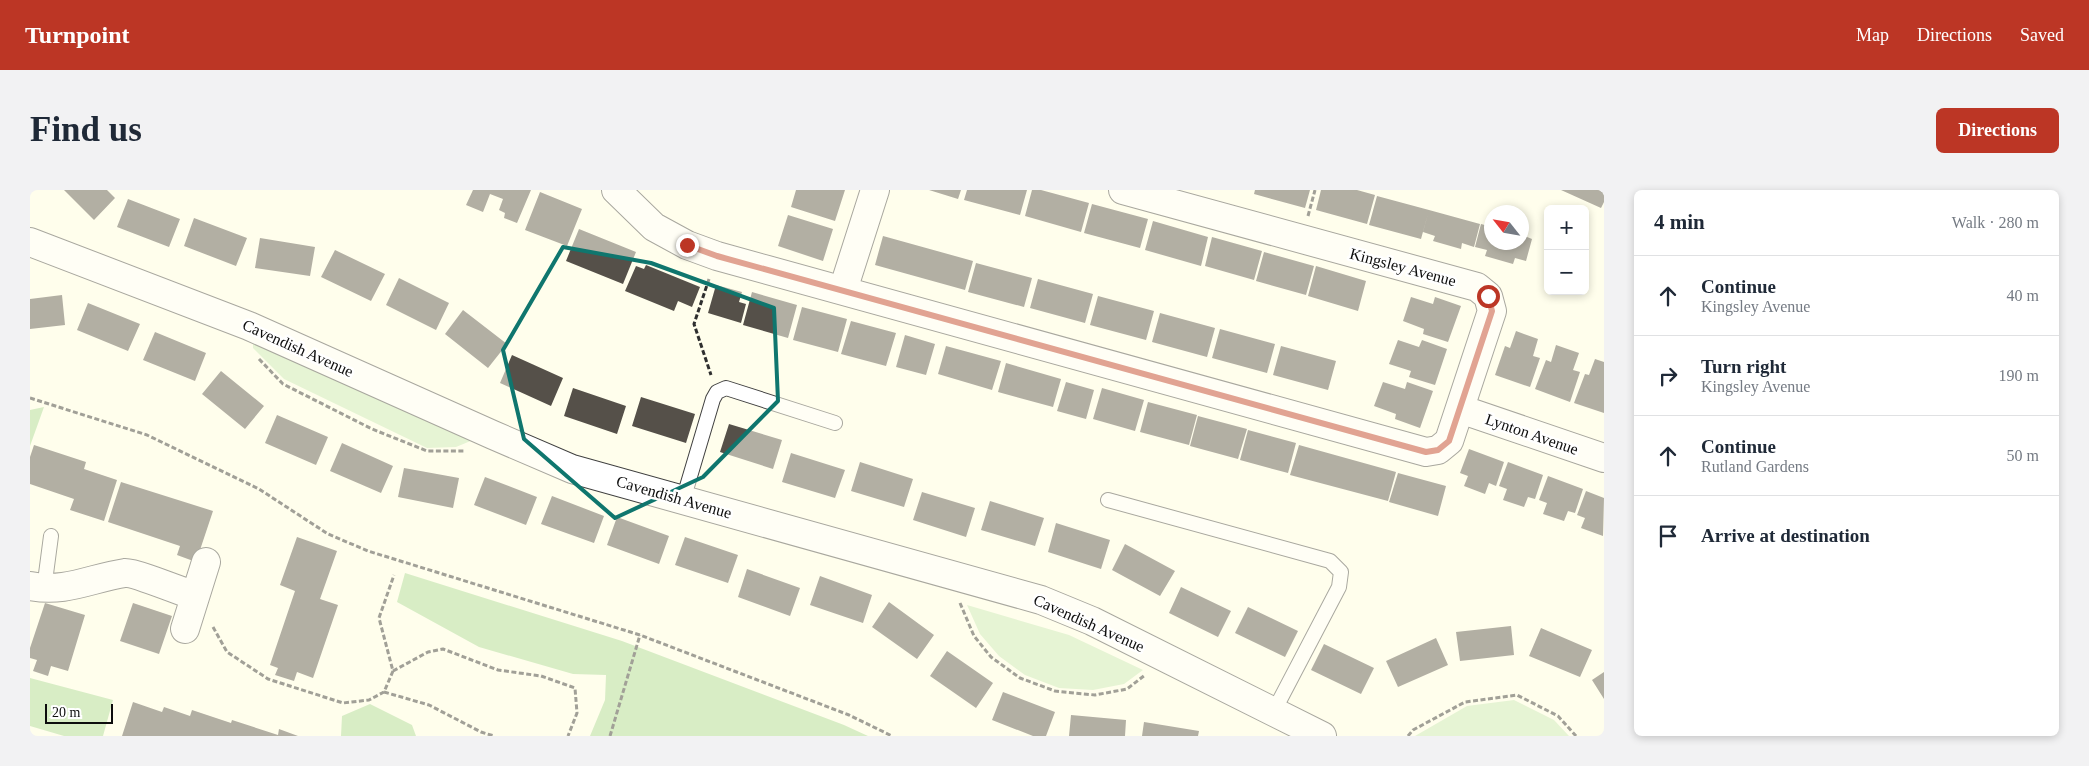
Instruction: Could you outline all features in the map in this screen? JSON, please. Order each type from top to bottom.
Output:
[{"type":"street","name":"Kingsley Avenue","points":[[616,190],[654,227],[687,245],[717,256],[1426,452],[1438,450],[1449,441],[1492,311],[1488,296],[1477,287],[1123,190]]},
{"type":"street","points":[[842,290],[875,190]]},
{"type":"street","name":"Cavendish Avenue","points":[[30,242],[249,326],[493,436],[572,469],[1041,600],[1092,622],[1322,736]]},
{"type":"street","name":"Lynton Avenue","points":[[1460,409],[1604,458]]},
{"type":"street","points":[[185,629],[206,562]]},
{"type":"street","points":[[37,587],[70,587],[127,573],[195,596]]},
{"type":"lane","points":[[683,500],[713,398],[717,392],[726,388],[835,423]]},
{"type":"lane","points":[[1108,500],[1330,561],[1342,572],[1339,587],[1274,711]]},
{"type":"lane","points":[[37,587],[51,536]]},
{"type":"path","points":[[717,256],[694,324],[717,392]]},
{"type":"path","points":[[249,326],[250,348],[265,367],[283,384],[372,430],[427,451],[468,451],[493,436]]},
{"type":"path","points":[[30,398],[147,435],[259,489],[328,534],[368,552],[640,635],[850,715],[892,736]]},
{"type":"path","points":[[195,596],[227,652],[268,679],[343,703],[369,700],[384,692],[393,671],[379,618],[394,575]]},
{"type":"path","points":[[962,578],[960,606],[974,636],[991,657],[1020,678],[1055,691],[1095,695],[1127,689],[1168,659]]},
{"type":"path","points":[[610,736],[640,635]]},
{"type":"path","points":[[393,671],[428,652],[443,649],[498,670],[541,676],[575,688],[577,713],[568,736]]},
{"type":"path","points":[[384,692],[429,705],[481,732],[494,736]]},
{"type":"path","points":[[1408,736],[1413,730],[1465,702],[1517,696],[1558,716],[1576,736]]},
{"type":"highlighted area","points":[[563,247],[651,263],[774,308],[778,401],[703,477],[615,518],[524,439],[503,350]]},
{"type":"green space","points":[[253,339],[473,440],[456,447],[427,448],[284,379],[253,348]]},
{"type":"green space","points":[[44,407],[30,446],[30,410]]},
{"type":"green space","points":[[405,573],[622,641],[844,725],[868,736],[590,736],[605,700],[606,675],[573,674],[479,647],[397,602]]},
{"type":"green space","points":[[967,605],[1069,635],[1143,670],[1124,684],[1093,690],[1059,688],[1025,675],[999,656],[980,634]]},
{"type":"green space","points":[[30,678],[113,700],[103,736],[64,736],[30,726]]},
{"type":"green space","points":[[1514,700],[1554,720],[1569,736],[1415,736],[1467,706]]},
{"type":"green space","points":[[370,704],[412,725],[416,736],[341,736],[342,716]]},
{"type":"building","points":[[64,190],[107,190],[115,198],[94,220]]},
{"type":"building","points":[[473,190],[531,190],[517,223],[504,218],[505,213],[499,210],[503,199],[490,194],[483,212],[466,205]]},
{"type":"building","points":[[796,190],[845,190],[835,221],[791,207]]},
{"type":"building","points":[[929,190],[961,190],[958,199]]},
{"type":"building","points":[[967,190],[1027,190],[1020,215],[964,200]]},
{"type":"building","points":[[1032,190],[1041,190],[1089,203],[1081,232],[1025,216]]},
{"type":"building","points":[[1255,190],[1310,190],[1305,208],[1254,194]]},
{"type":"building","points":[[1321,190],[1357,190],[1375,195],[1367,224],[1316,210]]},
{"type":"building","points":[[1561,190],[1604,190],[1604,202],[1601,208]]},
{"type":"building","points":[[540,192],[582,209],[567,246],[525,230]]},
{"type":"building","points":[[1377,196],[1429,210],[1421,239],[1369,225]]},
{"type":"building","points":[[128,199],[180,219],[169,247],[117,227]]},
{"type":"building","points":[[1092,204],[1148,219],[1140,248],[1084,233]]},
{"type":"building","points":[[1429,210],[1480,224],[1474,247],[1462,243],[1461,249],[1433,241],[1435,236],[1423,232]]},
{"type":"building","points":[[788,215],[833,229],[823,261],[778,246]]},
{"type":"building","points":[[194,218],[247,238],[236,266],[184,246]]},
{"type":"building","points":[[1153,221],[1208,237],[1201,266],[1145,250]]},
{"type":"building","points":[[1481,224],[1484,225],[1484,249],[1475,247]]},
{"type":"building","points":[[579,229],[636,252],[623,284],[566,261]]},
{"type":"building","points":[[883,236],[973,261],[965,290],[875,265]]},
{"type":"building","points":[[1212,237],[1262,251],[1254,280],[1205,266]]},
{"type":"building","points":[[260,238],[315,247],[310,276],[255,268]]},
{"type":"building","points":[[1529,238],[1532,239],[1529,250]]},
{"type":"building","points":[[335,250],[385,274],[371,301],[321,277]]},
{"type":"building","points":[[1487,250],[1529,250],[1526,261],[1515,258],[1513,264],[1485,256]]},
{"type":"building","points":[[1264,252],[1314,266],[1306,295],[1256,281]]},
{"type":"building","points":[[976,263],[1032,278],[1024,307],[968,292]]},
{"type":"building","points":[[646,265],[700,287],[692,307],[678,301],[674,311],[625,291],[636,266],[644,269]]},
{"type":"building","points":[[1316,266],[1366,281],[1358,311],[1308,296]]},
{"type":"building","points":[[399,278],[449,303],[436,330],[386,305]]},
{"type":"building","points":[[1038,279],[1093,294],[1085,323],[1030,308]]},
{"type":"building","points":[[716,285],[742,292],[739,302],[746,304],[741,323],[708,313]]},
{"type":"building","points":[[752,292],[797,305],[788,338],[743,325]]},
{"type":"building","points":[[62,295],[65,325],[30,329],[30,299]]},
{"type":"building","points":[[1098,296],[1154,311],[1146,340],[1090,325]]},
{"type":"building","points":[[1411,297],[1433,304],[1435,297],[1461,306],[1448,342],[1423,334],[1424,329],[1403,321]]},
{"type":"building","points":[[88,303],[140,324],[128,351],[77,330]]},
{"type":"building","points":[[802,307],[847,319],[838,352],[793,340]]},
{"type":"building","points":[[463,310],[507,344],[488,368],[445,334]]},
{"type":"building","points":[[1160,313],[1215,328],[1207,357],[1152,342]]},
{"type":"building","points":[[851,321],[896,333],[886,366],[841,354]]},
{"type":"building","points":[[1220,329],[1275,344],[1267,373],[1212,358]]},
{"type":"building","points":[[1516,331],[1538,339],[1533,356],[1540,358],[1530,387],[1495,375],[1505,346],[1510,348]]},
{"type":"building","points":[[155,332],[206,353],[195,381],[143,360]]},
{"type":"building","points":[[905,335],[935,344],[926,375],[896,367]]},
{"type":"building","points":[[1398,340],[1419,347],[1422,340],[1447,349],[1435,385],[1409,377],[1411,371],[1389,364]]},
{"type":"building","points":[[1556,345],[1579,353],[1573,370],[1580,372],[1570,402],[1535,389],[1546,360],[1551,362]]},
{"type":"building","points":[[946,346],[1001,361],[992,390],[938,374]]},
{"type":"building","points":[[1281,346],[1336,361],[1328,390],[1273,375]]},
{"type":"building","points":[[512,355],[563,378],[551,406],[500,383]]},
{"type":"building","points":[[1595,359],[1604,362],[1604,413],[1574,403],[1585,374],[1589,375]]},
{"type":"building","points":[[1006,363],[1061,379],[1053,407],[998,392]]},
{"type":"building","points":[[221,371],[264,406],[245,429],[202,394]]},
{"type":"building","points":[[1066,382],[1094,390],[1086,419],[1057,411]]},
{"type":"building","points":[[1383,382],[1405,389],[1407,382],[1433,391],[1420,428],[1395,419],[1396,414],[1374,406]]},
{"type":"building","points":[[573,388],[626,406],[617,434],[564,416]]},
{"type":"building","points":[[1102,388],[1144,400],[1135,431],[1093,419]]},
{"type":"building","points":[[641,397],[695,414],[686,443],[632,426]]},
{"type":"building","points":[[1148,402],[1197,415],[1189,445],[1140,432]]},
{"type":"building","points":[[277,415],[328,437],[316,465],[265,443]]},
{"type":"building","points":[[1198,416],[1247,429],[1238,459],[1190,446]]},
{"type":"building","points":[[729,424],[782,440],[773,469],[720,452]]},
{"type":"building","points":[[1248,430],[1296,443],[1288,473],[1240,460]]},
{"type":"building","points":[[342,443],[393,466],[381,493],[330,471]]},
{"type":"building","points":[[34,445],[86,462],[84,469],[117,480],[104,521],[70,510],[74,499],[30,484],[30,457]]},
{"type":"building","points":[[1299,445],[1396,472],[1388,501],[1290,475]]},
{"type":"building","points":[[1469,449],[1504,462],[1496,486],[1489,483],[1485,494],[1464,486],[1468,476],[1460,473]]},
{"type":"building","points":[[791,453],[845,470],[835,498],[782,482]]},
{"type":"building","points":[[860,462],[913,479],[904,507],[851,491]]},
{"type":"building","points":[[1508,462],[1543,475],[1535,499],[1528,497],[1524,507],[1503,500],[1507,489],[1499,486]]},
{"type":"building","points":[[404,468],[459,478],[453,508],[398,497]]},
{"type":"building","points":[[1398,473],[1446,486],[1438,516],[1389,502]]},
{"type":"building","points":[[1548,476],[1583,489],[1575,513],[1568,511],[1564,521],[1543,514],[1547,503],[1539,500]]},
{"type":"building","points":[[485,477],[537,497],[526,525],[474,505]]},
{"type":"building","points":[[121,482],[213,511],[196,562],[177,555],[180,546],[108,522]]},
{"type":"building","points":[[1586,491],[1604,498],[1603,536],[1581,528],[1585,518],[1577,515]]},
{"type":"building","points":[[922,492],[975,508],[966,537],[913,520]]},
{"type":"building","points":[[552,496],[604,516],[594,543],[541,524]]},
{"type":"building","points":[[990,501],[1044,518],[1035,546],[981,530]]},
{"type":"building","points":[[617,517],[669,536],[659,564],[607,545]]},
{"type":"building","points":[[1056,523],[1110,540],[1101,569],[1048,552]]},
{"type":"building","points":[[297,537],[337,551],[320,599],[338,605],[313,678],[297,672],[294,681],[275,675],[278,668],[270,665],[295,591],[280,585]]},
{"type":"building","points":[[685,537],[738,555],[728,583],[675,565]]},
{"type":"building","points":[[1125,544],[1175,571],[1160,596],[1112,570]]},
{"type":"building","points":[[747,569],[800,588],[790,616],[738,597]]},
{"type":"building","points":[[820,576],[872,595],[863,623],[810,605]]},
{"type":"building","points":[[1181,587],[1231,611],[1218,637],[1169,613]]},
{"type":"building","points":[[889,602],[934,635],[917,659],[872,627]]},
{"type":"building","points":[[45,603],[85,615],[68,671],[51,666],[48,676],[33,671],[37,660],[30,658],[30,648]]},
{"type":"building","points":[[133,603],[172,616],[159,654],[120,641]]},
{"type":"building","points":[[1248,607],[1298,631],[1285,657],[1235,633]]},
{"type":"building","points":[[1511,626],[1514,655],[1460,661],[1456,632]]},
{"type":"building","points":[[1541,628],[1592,650],[1580,677],[1529,656]]},
{"type":"building","points":[[1436,638],[1448,665],[1398,687],[1386,661]]},
{"type":"building","points":[[1324,644],[1374,668],[1361,694],[1311,670]]},
{"type":"building","points":[[947,651],[993,683],[976,708],[930,676]]},
{"type":"building","points":[[1604,672],[1604,699],[1592,680]]},
{"type":"building","points":[[1003,692],[1055,712],[1046,736],[1033,736],[992,720]]},
{"type":"building","points":[[133,702],[162,712],[164,707],[190,716],[192,710],[231,723],[232,720],[278,735],[279,729],[298,736],[122,736]]},
{"type":"building","points":[[1071,715],[1126,720],[1125,736],[1069,736]]},
{"type":"building","points":[[1144,722],[1199,731],[1198,736],[1142,736]]},
{"type":"route","points":[[687,245],[717,256],[1426,452],[1438,450],[1449,441],[1492,311],[1488,296]]}]
